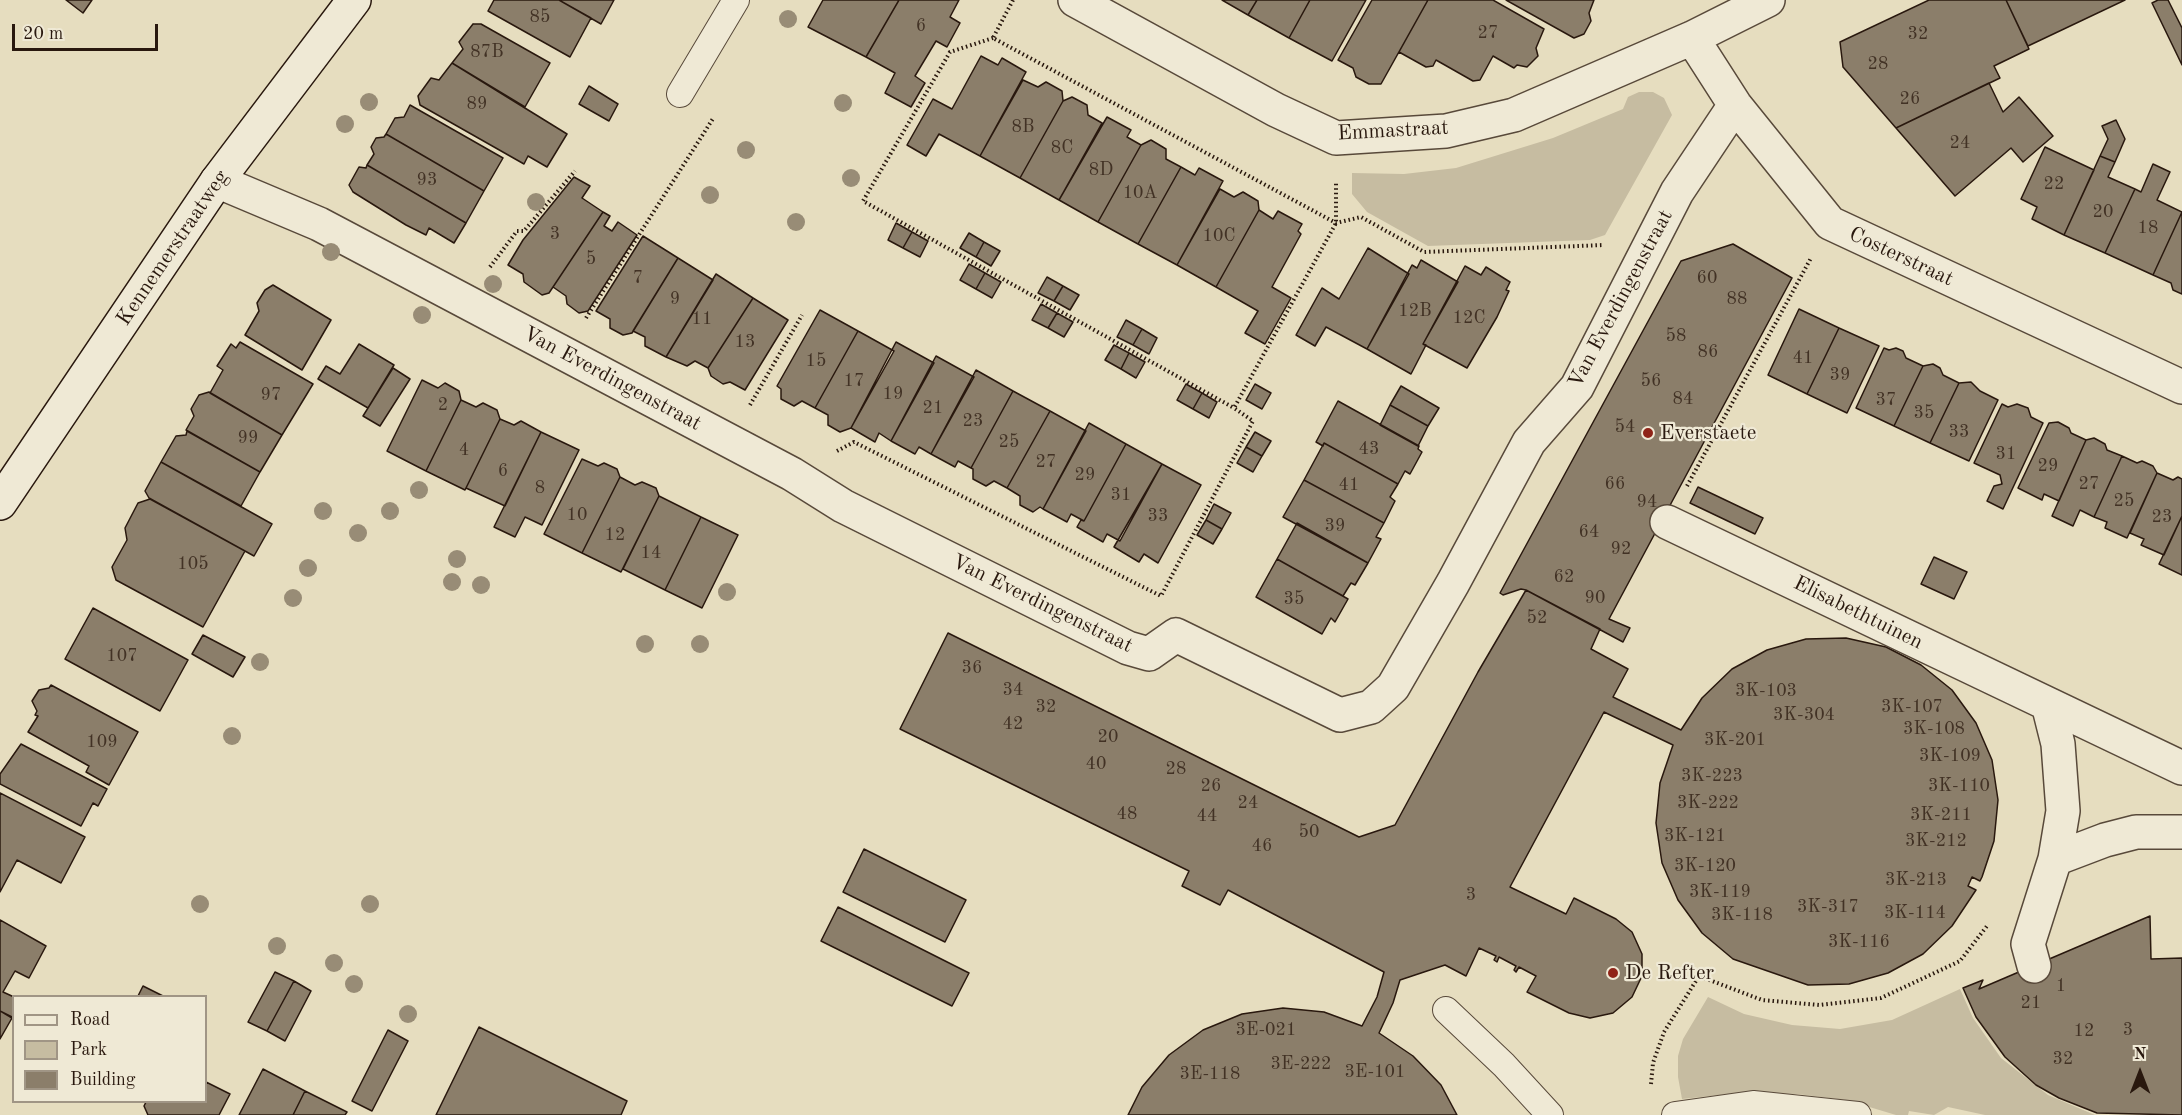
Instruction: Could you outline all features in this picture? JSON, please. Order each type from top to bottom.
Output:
[{"type":"street","name":"Kennemerstraatweg","points":[[0,503],[217,181],[354,0]]},
{"type":"street","name":"Emmastraat","points":[[1074,0],[1213,77],[1336,138],[1446,130],[1514,115],[1692,38]]},
{"type":"street","points":[[1692,38],[1767,0]]},
{"type":"street","name":"Costerstraat","points":[[1692,38],[1735,105],[1830,223],[2182,387]]},
{"type":"street","name":"Van Everdingenstraat","points":[[217,181],[319,224],[792,474],[843,506],[1128,648],[1149,654],[1176,635],[1340,715],[1371,706],[1393,687],[1453,583],[1529,442],[1577,387],[1677,192],[1735,105]]},
{"type":"street","name":"Elisabethtuinen","points":[[1667,522],[2182,768]]},
{"type":"street","points":[[2034,966],[2028,944],[2055,859],[2062,811],[2058,744],[2048,704]]},
{"type":"street","points":[[2055,859],[2105,840],[2136,832],[2182,832]]},
{"type":"lane","points":[[680,94],[736,0]]},
{"type":"lane","points":[[1446,1010],[1504,1065],[1550,1115]]},
{"type":"lane","points":[[1675,1115],[1753,1104],[1858,1115]]},
{"type":"path","points":[[792,474],[854,442],[1161,596],[1253,421],[1234,408],[863,201],[950,52],[993,38]]},
{"type":"path","points":[[565,354],[715,115],[680,94]]},
{"type":"path","points":[[1234,408],[1336,223],[1336,138]]},
{"type":"path","points":[[465,301],[517,231],[524,231],[575,171]]},
{"type":"path","points":[[1667,522],[1830,223]]},
{"type":"path","points":[[748,410],[802,315]]},
{"type":"path","points":[[1650,1094],[1653,1063],[1664,1032],[1699,976],[1762,1000],[1819,1005],[1881,998],[1960,961],[1988,925]]},
{"type":"green space","points":[[1639,92],[1653,92],[1664,98],[1672,115],[1605,235],[1590,240],[1428,246],[1367,212],[1352,194],[1352,173],[1404,174],[1456,168],[1553,138],[1623,109],[1628,97]]},
{"type":"green space","points":[[1960,989],[1973,1018],[2001,1058],[2048,1095],[2095,1115],[1985,1115],[1948,1107],[1934,1115],[1909,1111],[1908,1115],[1896,1115],[1846,1100],[1797,1094],[1739,1093],[1682,1099],[1678,1077],[1678,1056],[1683,1039],[1708,997],[1744,1014],[1792,1025],[1840,1029],[1892,1020]]},
{"type":"building","points":[[66,0],[92,0],[83,13]]},
{"type":"building","points":[[494,0],[559,0],[591,18],[570,57],[488,11]]},
{"type":"building","points":[[559,0],[614,0],[601,24]]},
{"type":"building","points":[[823,0],[899,0],[866,57],[808,27]]},
{"type":"building","points":[[899,0],[959,0],[950,17],[960,23],[947,47],[936,41],[915,76],[925,83],[911,107],[885,93],[895,73],[866,57]]},
{"type":"building","points":[[1222,0],[1257,0],[1248,15]]},
{"type":"building","points":[[1257,0],[1310,0],[1289,38],[1248,15]]},
{"type":"building","points":[[1310,0],[1366,0],[1332,61],[1289,38]]},
{"type":"building","points":[[1372,0],[1428,0],[1381,84],[1369,84],[1356,77],[1353,68],[1338,60]]},
{"type":"building","points":[[1428,0],[1493,0],[1544,29],[1536,48],[1538,56],[1527,67],[1517,65],[1514,68],[1493,56],[1480,80],[1473,81],[1436,60],[1433,66],[1426,67],[1399,52]]},
{"type":"building","points":[[1506,0],[1594,0],[1589,13],[1591,21],[1584,34],[1574,38]]},
{"type":"building","points":[[1929,0],[2006,0],[2029,49],[1994,66],[2000,78],[1896,128],[1843,67],[1840,42]]},
{"type":"building","points":[[2006,0],[2125,0],[2028,46]]},
{"type":"building","points":[[2158,0],[2168,0],[2182,28],[2182,65],[2152,3]]},
{"type":"building","points":[[473,24],[481,24],[550,63],[525,107],[452,63],[463,49],[459,42]]},
{"type":"building","points":[[981,56],[998,65],[1002,58],[1026,72],[980,156],[939,134],[926,156],[907,145],[933,99],[952,109]]},
{"type":"building","points":[[452,63],[567,134],[547,167],[528,156],[524,164],[420,105],[418,96],[431,78],[439,80]]},
{"type":"building","points":[[1023,80],[1038,87],[1046,82],[1062,91],[1063,101],[1020,178],[980,156]]},
{"type":"building","points":[[1989,83],[2003,112],[2019,97],[2053,136],[2023,162],[2011,148],[1955,196],[1896,128]]},
{"type":"building","points":[[589,86],[618,104],[609,121],[579,104]]},
{"type":"building","points":[[1072,97],[1087,105],[1088,115],[1102,123],[1059,200],[1020,178],[1063,101]]},
{"type":"building","points":[[410,105],[503,158],[484,191],[386,134],[395,118],[404,117]]},
{"type":"building","points":[[1107,117],[1131,130],[1127,137],[1141,145],[1098,222],[1059,200]]},
{"type":"building","points":[[2116,120],[2125,139],[2115,162],[2100,156],[2108,139],[2102,126]]},
{"type":"building","points":[[386,134],[484,191],[466,223],[367,165],[374,154],[371,147],[376,138],[384,137]]},
{"type":"building","points":[[1151,140],[1166,149],[1166,159],[1181,167],[1138,244],[1098,222],[1141,145]]},
{"type":"building","points":[[2045,147],[2094,170],[2064,235],[2032,219],[2037,207],[2021,199]]},
{"type":"building","points":[[2100,156],[2115,162],[2108,177],[2135,189],[2105,253],[2064,235]]},
{"type":"building","points":[[2153,164],[2170,172],[2157,200],[2182,212],[2153,275],[2105,253],[2135,189],[2141,192]]},
{"type":"building","points":[[367,165],[466,223],[454,243],[429,228],[426,235],[406,225],[353,192],[349,185],[359,167],[366,168]]},
{"type":"building","points":[[1181,167],[1195,175],[1199,168],[1223,181],[1177,265],[1138,244]]},
{"type":"building","points":[[574,177],[590,186],[582,198],[603,212],[549,293],[542,295],[524,282],[523,274],[508,265],[523,240]]},
{"type":"building","points":[[1220,189],[1234,197],[1243,192],[1258,201],[1259,210],[1216,287],[1177,265]]},
{"type":"building","points":[[1259,210],[1273,219],[1278,211],[1302,224],[1298,231],[1301,234],[1272,287],[1291,298],[1265,344],[1245,333],[1258,311],[1216,287]]},
{"type":"building","points":[[603,212],[610,216],[604,226],[612,231],[618,222],[637,235],[588,311],[579,313],[567,304],[566,296],[553,287]]},
{"type":"building","points":[[2182,212],[2182,294],[2173,290],[2171,283],[2153,275]]},
{"type":"building","points":[[896,223],[912,232],[903,248],[888,240]]},
{"type":"building","points":[[912,232],[928,241],[920,257],[903,248]]},
{"type":"building","points":[[969,233],[984,242],[976,257],[960,248]]},
{"type":"building","points":[[643,236],[678,258],[632,333],[623,335],[610,328],[610,319],[596,311]]},
{"type":"building","points":[[984,242],[1000,251],[991,266],[976,257]]},
{"type":"building","name":"Everstaete","points":[[1733,244],[1792,278],[1609,619],[1630,628],[1623,642],[1526,590],[1521,589],[1503,595],[1500,593],[1681,261]]},
{"type":"building","points":[[1368,248],[1409,274],[1367,349],[1326,327],[1315,346],[1296,335],[1322,288],[1339,299]]},
{"type":"building","points":[[678,258],[713,280],[666,357],[645,346],[645,337],[633,331]]},
{"type":"building","points":[[1421,260],[1458,282],[1423,344],[1426,345],[1411,374],[1367,349],[1412,265],[1417,268]]},
{"type":"building","points":[[969,264],[985,273],[976,289],[960,280]]},
{"type":"building","points":[[1465,266],[1481,275],[1486,267],[1510,282],[1506,290],[1509,291],[1497,317],[1467,368],[1423,344]]},
{"type":"building","points":[[985,273],[1001,282],[992,298],[976,289]]},
{"type":"building","points":[[716,274],[753,298],[708,368],[695,361],[687,366],[666,357]]},
{"type":"building","points":[[1047,277],[1063,286],[1054,301],[1038,293]]},
{"type":"building","points":[[273,285],[331,320],[302,370],[245,335],[259,311],[257,303],[265,290]]},
{"type":"building","points":[[1063,286],[1079,295],[1070,310],[1054,301]]},
{"type":"building","points":[[753,298],[788,320],[745,390],[730,382],[723,384],[711,376],[708,368]]},
{"type":"building","points":[[1041,304],[1057,313],[1048,328],[1032,320]]},
{"type":"building","points":[[1799,309],[1839,328],[1807,394],[1768,375]]},
{"type":"building","points":[[820,310],[858,331],[815,408],[802,401],[794,406],[781,399],[781,389],[777,386]]},
{"type":"building","points":[[1057,313],[1073,322],[1064,337],[1048,328]]},
{"type":"building","points":[[1126,320],[1142,329],[1133,345],[1117,337]]},
{"type":"building","points":[[1839,328],[1879,346],[1847,413],[1807,394]]},
{"type":"building","points":[[1142,329],[1157,338],[1149,354],[1133,345]]},
{"type":"building","points":[[858,331],[894,351],[851,428],[840,432],[828,425],[828,415],[815,408]]},
{"type":"building","points":[[240,342],[313,384],[282,435],[210,393],[223,370],[217,366],[231,344],[236,348]]},
{"type":"building","points":[[896,342],[934,363],[891,441],[879,433],[875,442],[851,428]]},
{"type":"building","points":[[359,344],[394,365],[368,408],[318,379],[326,366],[340,374]]},
{"type":"building","points":[[1114,345],[1129,353],[1121,369],[1105,360]]},
{"type":"building","points":[[1884,348],[1889,350],[1896,348],[1903,351],[1906,358],[1923,366],[1894,426],[1856,408]]},
{"type":"building","points":[[1129,353],[1145,362],[1136,378],[1121,369]]},
{"type":"building","points":[[936,356],[974,377],[931,454],[919,447],[915,454],[891,441]]},
{"type":"building","points":[[1933,364],[1940,368],[1943,375],[1959,383],[1930,443],[1894,426],[1923,366]]},
{"type":"building","points":[[393,368],[410,379],[380,426],[363,416]]},
{"type":"building","points":[[976,370],[1013,391],[971,468],[958,461],[955,467],[931,454]]},
{"type":"building","points":[[422,380],[438,388],[445,383],[459,391],[461,400],[426,471],[387,451]]},
{"type":"building","points":[[1971,382],[1980,391],[1998,400],[1969,461],[1930,443],[1959,383]]},
{"type":"building","points":[[1186,384],[1202,393],[1193,409],[1177,400]]},
{"type":"building","points":[[1255,384],[1271,393],[1262,409],[1246,400]]},
{"type":"building","points":[[1401,386],[1439,408],[1428,426],[1390,405]]},
{"type":"building","points":[[1013,391],[1050,411],[1007,488],[994,481],[986,486],[973,479],[971,468]]},
{"type":"building","points":[[209,392],[282,435],[260,472],[186,430],[194,416],[191,409],[199,395]]},
{"type":"building","points":[[1202,393],[1217,402],[1209,418],[1193,409]]},
{"type":"building","points":[[461,400],[476,407],[483,403],[497,410],[500,419],[465,490],[426,471]]},
{"type":"building","points":[[1338,401],[1419,446],[1418,449],[1422,452],[1410,474],[1405,471],[1398,484],[1324,443],[1323,446],[1316,442]]},
{"type":"building","points":[[2002,404],[2008,407],[2017,404],[2028,408],[2031,417],[2043,423],[2003,509],[1987,501],[1994,486],[2002,484],[2000,475],[1974,463]]},
{"type":"building","points":[[1390,405],[1428,426],[1418,446],[1380,425]]},
{"type":"building","points":[[1050,411],[1086,431],[1043,509],[1040,507],[1033,512],[1020,505],[1020,496],[1007,488]]},
{"type":"building","points":[[500,419],[514,425],[521,421],[541,432],[505,506],[466,488]]},
{"type":"building","points":[[2058,422],[2069,428],[2071,433],[2086,440],[2059,501],[2044,494],[2042,500],[2018,488],[2049,423]]},
{"type":"building","points":[[1089,423],[1126,444],[1084,521],[1071,514],[1067,522],[1043,509]]},
{"type":"building","points":[[187,431],[260,472],[241,506],[161,462],[176,436],[186,435]]},
{"type":"building","points":[[541,432],[579,450],[542,525],[525,517],[515,537],[494,527]]},
{"type":"building","points":[[1255,432],[1271,441],[1262,456],[1246,447]]},
{"type":"building","points":[[2094,438],[2105,444],[2107,450],[2122,456],[2094,517],[2080,510],[2073,526],[2052,516],[2086,440]]},
{"type":"building","points":[[1324,443],[1398,484],[1390,497],[1395,501],[1384,523],[1304,480]]},
{"type":"building","points":[[1126,444],[1162,464],[1120,541],[1107,534],[1103,542],[1077,527],[1081,520],[1084,521]]},
{"type":"building","points":[[1246,447],[1262,456],[1253,472],[1237,463]]},
{"type":"building","points":[[2122,456],[2137,463],[2142,461],[2153,466],[2157,473],[2127,538],[2105,528],[2107,522],[2094,517]]},
{"type":"building","points":[[582,459],[598,466],[604,463],[617,469],[620,477],[582,553],[544,534]]},
{"type":"building","points":[[161,462],[272,524],[254,556],[149,498],[145,491]]},
{"type":"building","points":[[1162,464],[1201,485],[1158,563],[1144,554],[1139,562],[1114,547]]},
{"type":"building","points":[[2157,473],[2173,480],[2178,477],[2182,479],[2182,516],[2164,555],[2141,545],[2144,539],[2130,533]]},
{"type":"building","points":[[620,477],[635,485],[642,482],[656,488],[659,496],[621,572],[582,553]]},
{"type":"building","points":[[1304,480],[1384,523],[1376,537],[1381,539],[1368,563],[1283,517]]},
{"type":"building","points":[[1698,487],[1763,518],[1755,534],[1690,503]]},
{"type":"building","points":[[659,496],[701,517],[665,590],[623,569]]},
{"type":"building","points":[[150,499],[245,551],[203,627],[116,580],[112,567],[127,540],[125,528],[138,503]]},
{"type":"building","points":[[1214,504],[1231,513],[1222,529],[1206,520]]},
{"type":"building","points":[[2182,516],[2182,575],[2159,564]]},
{"type":"building","points":[[701,517],[738,535],[702,608],[665,590]]},
{"type":"building","points":[[1206,520],[1222,529],[1213,544],[1197,535]]},
{"type":"building","points":[[1297,523],[1368,563],[1355,585],[1351,583],[1343,596],[1277,559]]},
{"type":"building","points":[[1934,557],[1967,572],[1954,599],[1921,584]]},
{"type":"building","points":[[1277,559],[1348,599],[1335,622],[1331,618],[1322,634],[1256,597]]},
{"type":"building","points":[[1526,590],[1600,629],[1591,649],[1628,669],[1613,697],[1681,730],[1702,698],[1732,669],[1767,650],[1806,639],[1846,638],[1886,647],[1921,665],[1952,690],[1976,723],[1992,760],[1998,800],[1994,841],[1982,877],[1980,881],[1972,877],[1968,886],[1976,890],[1952,926],[1923,954],[1888,973],[1849,984],[1808,985],[1733,959],[1702,933],[1678,900],[1662,863],[1656,823],[1660,783],[1673,745],[1604,712],[1510,887],[1566,914],[1574,898],[1616,919],[1632,932],[1642,954],[1642,976],[1632,997],[1613,1013],[1590,1018],[1569,1013],[1527,992],[1536,976],[1519,967],[1516,972],[1514,970],[1516,966],[1499,957],[1497,962],[1494,960],[1496,956],[1479,948],[1466,976],[1445,965],[1400,980],[1393,1003],[1379,1033],[1413,1056],[1441,1085],[1457,1115],[1128,1115],[1142,1087],[1169,1055],[1203,1030],[1242,1014],[1283,1008],[1324,1012],[1362,1026],[1377,997],[1384,972],[1228,890],[1220,905],[1182,886],[1189,871],[900,729],[948,633],[1359,837],[1395,825],[1478,672]]},
{"type":"building","points":[[93,608],[188,660],[160,711],[65,659]]},
{"type":"building","points":[[203,635],[245,657],[233,677],[192,654]]},
{"type":"building","points":[[51,685],[138,732],[109,785],[86,772],[89,766],[28,732],[38,716],[35,715],[37,711],[32,701],[39,690],[49,688]]},
{"type":"building","points":[[21,744],[107,789],[98,806],[93,803],[81,826],[0,784],[0,774]]},
{"type":"building","points":[[0,793],[85,837],[61,883],[17,860],[0,892]]},
{"type":"building","points":[[864,849],[966,900],[945,942],[843,892]]},
{"type":"building","points":[[838,907],[969,973],[952,1006],[821,941]]},
{"type":"building","points":[[2150,916],[2151,959],[2182,958],[2182,1115],[2097,1113],[2059,1098],[2036,1085],[2005,1057],[1976,1017],[1963,988],[1983,980],[1979,989]]},
{"type":"building","points":[[0,920],[46,946],[29,978],[15,971],[3,992],[12,996],[12,1017],[0,1011]]},
{"type":"building","points":[[275,972],[294,981],[267,1031],[248,1022]]},
{"type":"building","points":[[294,981],[311,991],[285,1041],[267,1031]]},
{"type":"building","points":[[143,986],[161,995],[138,995]]},
{"type":"building","points":[[0,1011],[12,1018],[0,1039]]},
{"type":"building","points":[[479,1027],[627,1101],[621,1115],[436,1115]]},
{"type":"building","points":[[388,1030],[408,1041],[372,1111],[352,1101]]},
{"type":"building","points":[[263,1069],[305,1091],[293,1115],[239,1115]]},
{"type":"building","points":[[207,1082],[230,1094],[219,1115],[148,1115],[144,1106],[146,1103],[207,1103]]},
{"type":"building","points":[[305,1091],[347,1112],[345,1115],[293,1115]]},
{"type":"place","name":"Everstaete","points":[[1648,433]]},
{"type":"place","name":"De Refter","points":[[1613,973]]}]
